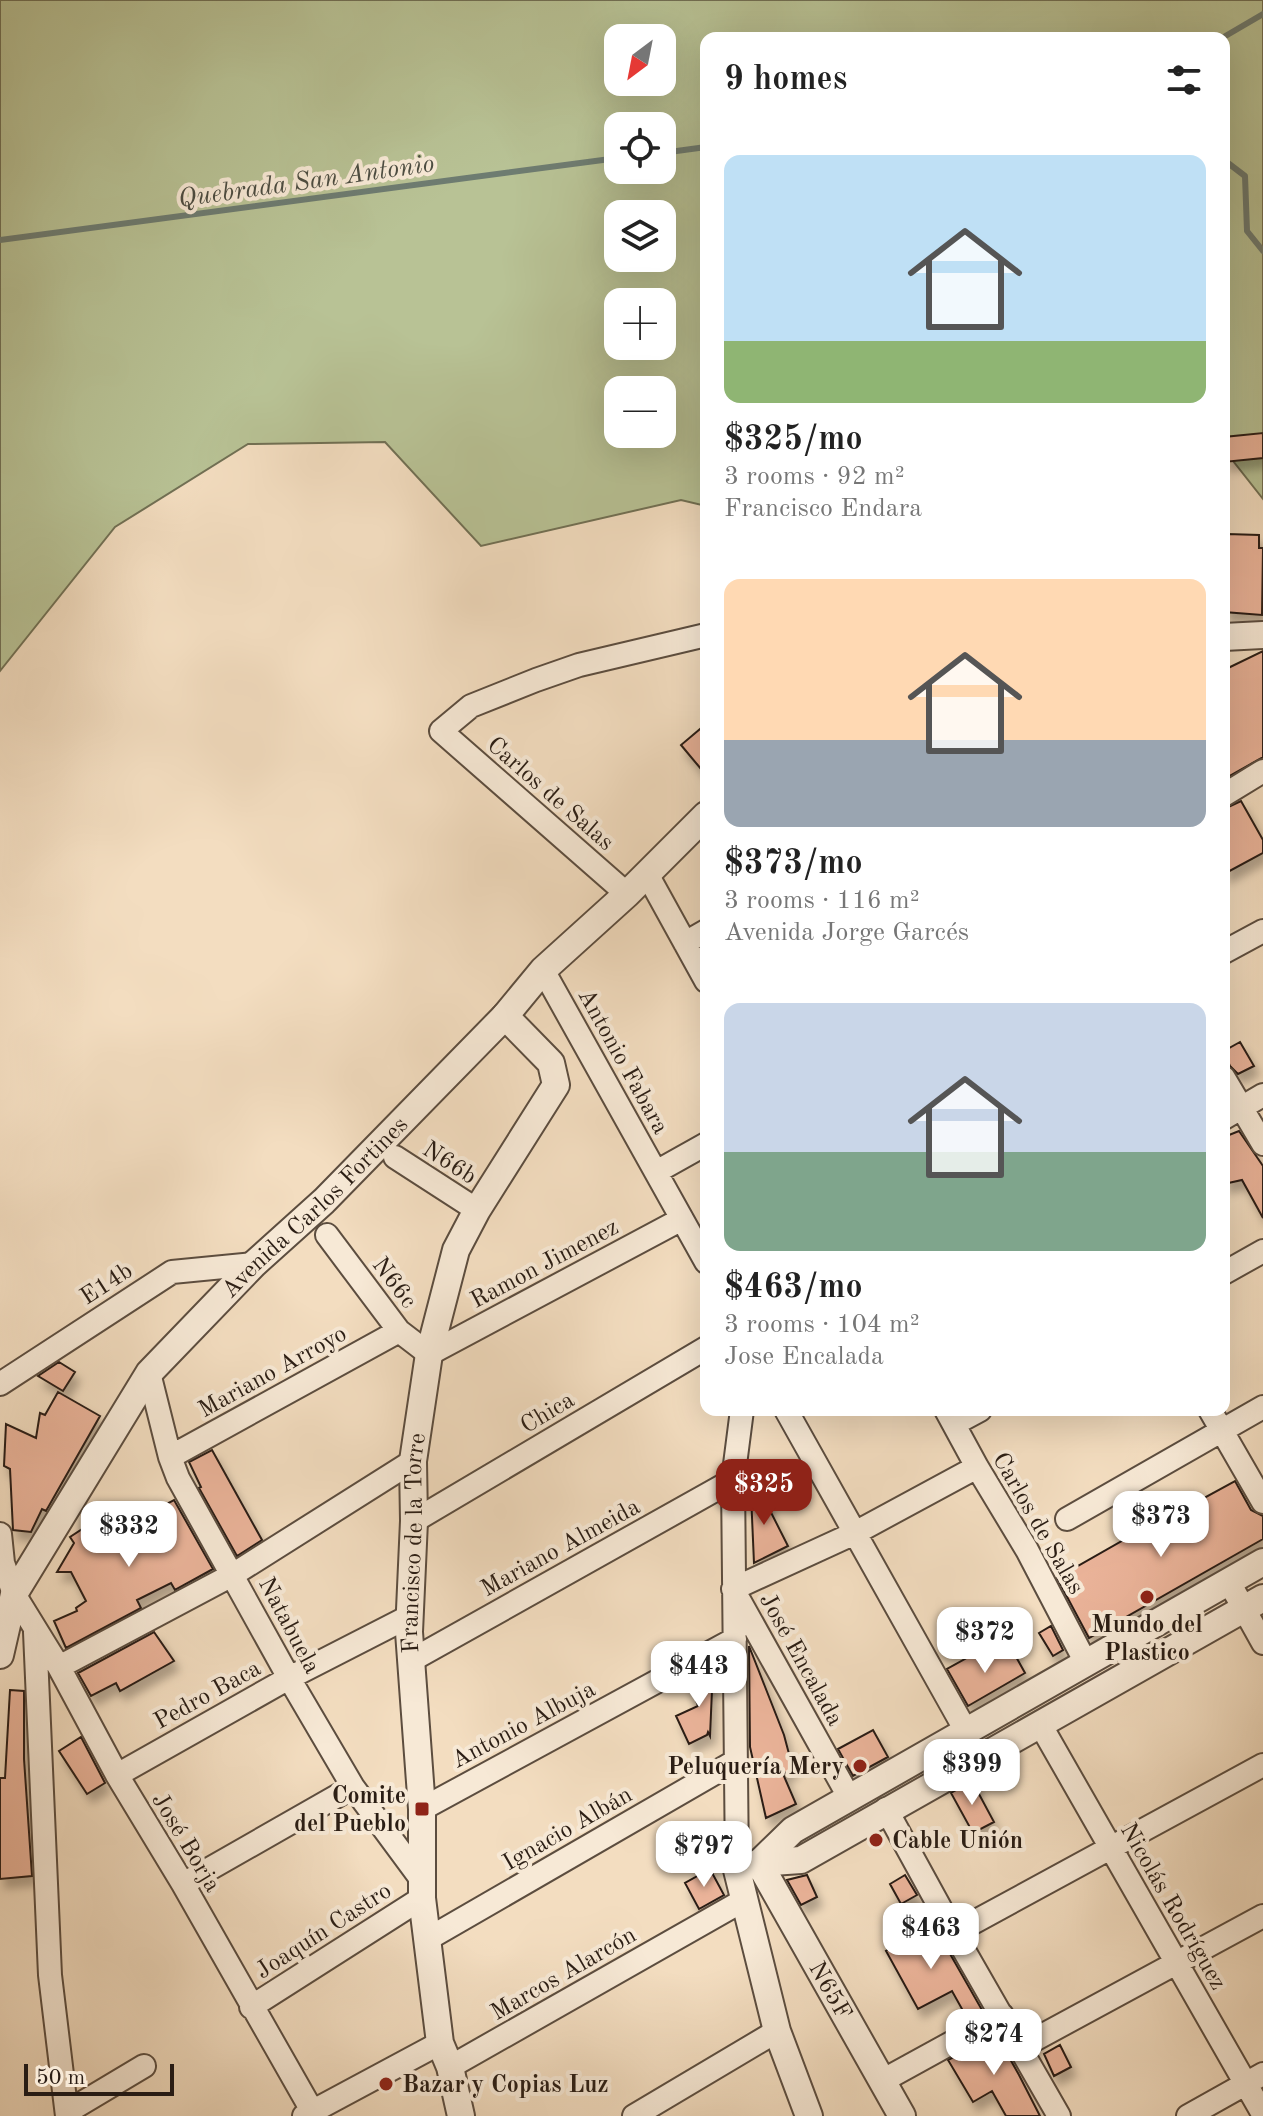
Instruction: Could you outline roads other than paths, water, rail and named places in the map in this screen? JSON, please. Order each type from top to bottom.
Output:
[{"type":"street","points":[[1230,637],[1263,635]]},
{"type":"street","name":"Carlos de Salas","points":[[627,894],[441,731],[471,706],[536,680],[579,665],[700,636]]},
{"type":"street","points":[[1230,791],[1263,771]]},
{"type":"street","name":"Avenida Carlos Fortines","points":[[0,1655],[14,1594],[149,1373],[254,1264],[324,1201],[505,1016],[543,970],[627,894],[700,821]]},
{"type":"street","points":[[647,874],[700,970]]},
{"type":"street","points":[[1230,949],[1263,931]]},
{"type":"street","points":[[685,943],[700,934]]},
{"type":"street","name":"Antonio Fabara","points":[[543,970],[700,1251]]},
{"type":"street","name":"Francisco de la Torre","points":[[461,2116],[450,2067],[440,2043],[426,1940],[422,1809],[410,1616],[413,1461],[429,1354],[456,1250],[477,1210],[556,1085],[551,1063],[505,1016]]},
{"type":"street","points":[[1263,1095],[1233,1113],[1263,1144]]},
{"type":"street","points":[[656,1172],[700,1147]]},
{"type":"street","name":"N66b","points":[[395,1157],[477,1210]]},
{"type":"street","name":"Ramon Jimenez","points":[[429,1354],[682,1219]]},
{"type":"street","name":"N66c","points":[[327,1235],[399,1331],[429,1354]]},
{"type":"street","points":[[1230,1270],[1263,1251]]},
{"type":"street","name":"E14b","points":[[1,1386],[172,1272],[254,1264]]},
{"type":"street","name":"Mariano Arroyo","points":[[170,1457],[399,1331]]},
{"type":"street","name":"Chica","points":[[414,1521],[700,1352]]},
{"type":"street","name":"Natabuela","points":[[149,1373],[178,1478],[353,1787],[423,1890]]},
{"type":"street","points":[[1067,1519],[1263,1407]]},
{"type":"street","points":[[741,1416],[733,1480],[733,1589],[734,1762],[748,1866],[744,1900],[777,2031],[809,2116]]},
{"type":"street","points":[[789,1416],[966,1731]]},
{"type":"street","points":[[1213,1416],[1263,1502]]},
{"type":"street","name":"Carlos de Salas","points":[[950,1417],[1027,1550],[1086,1663]]},
{"type":"street","points":[[59,1667],[234,1574],[413,1461]]},
{"type":"street","points":[[733,1589],[855,1533],[977,1467]]},
{"type":"street","name":"Mariano Almeida","points":[[412,1660],[733,1480]]},
{"type":"street","name":"José Borja","points":[[0,1534],[3,1563],[14,1594],[183,1884],[311,2114]]},
{"type":"street","points":[[748,1866],[793,1830],[1263,1562]]},
{"type":"street","points":[[1229,1582],[1254,1604],[1263,1643]]},
{"type":"street","name":"José Encalada","points":[[733,1589],[849,1797]]},
{"type":"street","points":[[748,1866],[801,1860],[886,1809],[1254,1604]]},
{"type":"street","name":"Pedro Baca","points":[[117,1775],[289,1678],[410,1616]]},
{"type":"street","points":[[35,1631],[50,1975],[77,2112],[144,2066]]},
{"type":"street","name":"Antonio Albuja","points":[[422,1809],[735,1639]]},
{"type":"street","name":"Nicolás Rodríguez","points":[[1040,1724],[1177,1963],[1254,2079],[1263,2114]]},
{"type":"street","name":"Ignacio Albán","points":[[426,1940],[734,1762]]},
{"type":"street","points":[[954,1933],[1263,1765]]},
{"type":"street","points":[[183,1884],[353,1787]]},
{"type":"street","points":[[886,1809],[1059,2116]]},
{"type":"street","name":"N65F","points":[[748,1866],[902,2116]]},
{"type":"street","name":"Joaquín Castro","points":[[251,2007],[423,1890]]},
{"type":"street","name":"Marcos Alarcón","points":[[450,2067],[744,1900]]},
{"type":"street","points":[[1021,2047],[1263,1916]]},
{"type":"street","points":[[882,2081],[1002,2015]]},
{"type":"street","points":[[634,2116],[777,2031]]},
{"type":"street","points":[[311,2114],[440,2043]]},
{"type":"street","points":[[1188,2116],[1254,2079]]},
{"type":"waterway","name":"Quebrada San Antonio","points":[[1230,33],[1263,14]]},
{"type":"waterway","name":"Quebrada San Antonio","points":[[676,151],[700,148]]},
{"type":"waterway","name":"Quebrada San Antonio","points":[[0,240],[604,160]]},
{"type":"waterway","points":[[1230,165],[1245,176],[1247,231],[1263,251]]},
{"type":"place","name":"Mundo del Plastico","points":[[1147,1597]]},
{"type":"place","name":"Peluquería Mery","points":[[860,1766]]},
{"type":"place","name":"Comite del Pueblo","points":[[422,1809]]},
{"type":"place","name":"Cable Unión","points":[[876,1840]]},
{"type":"place","name":"Bazar y Copias Luz","points":[[386,2084]]}]
